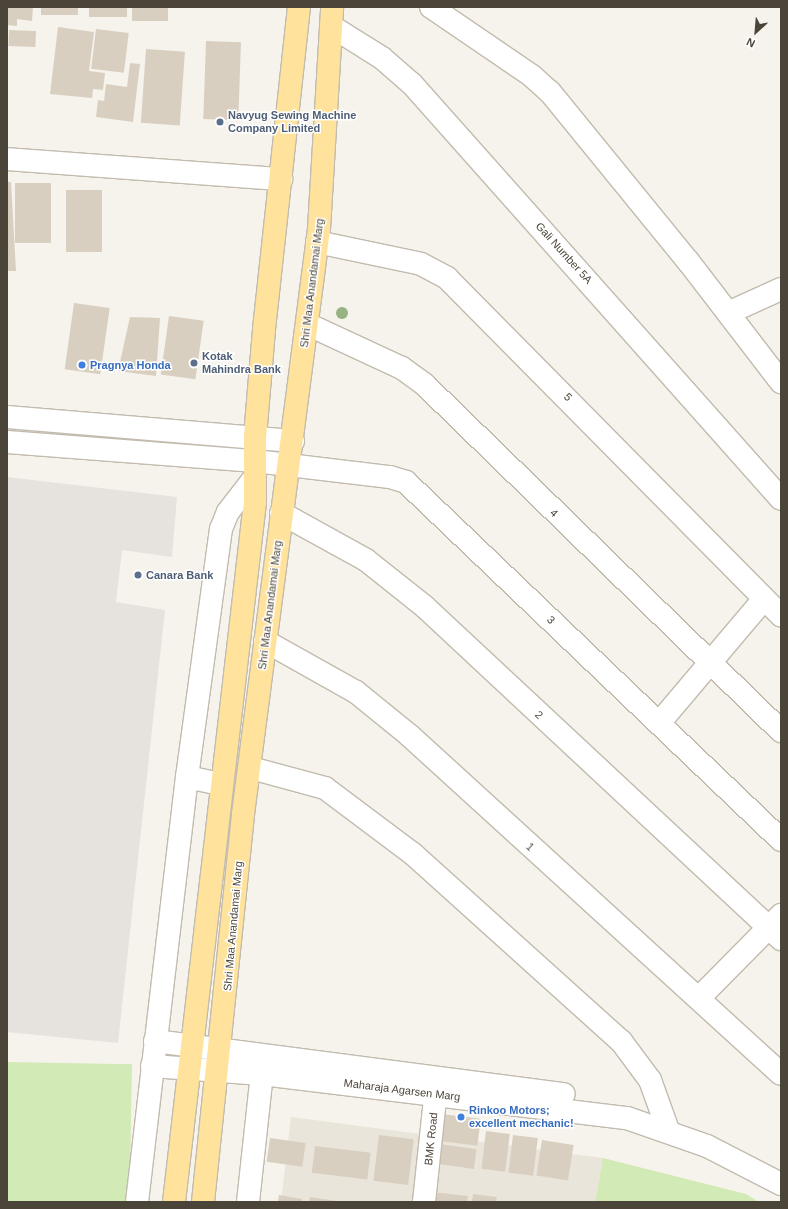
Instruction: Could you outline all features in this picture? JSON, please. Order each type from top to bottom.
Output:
[{"type":"main road","points":[[174,1202],[188,1069],[207,934],[220,784],[255,502],[255,437],[280,179],[299,7]]},
{"type":"main road","name":"Shri Maa Anandamai Marg","points":[[203,1202],[218,1071],[243,814],[251,768],[281,513],[293,441],[317,242],[331,17]]},
{"type":"street","points":[[431,7],[532,76],[550,92],[728,313],[781,382]]},
{"type":"street","name":"Gali Number 5A","points":[[331,17],[412,84],[781,499]]},
{"type":"street","points":[[7,159],[280,179]]},
{"type":"street","name":"5","points":[[317,242],[421,264],[447,278],[781,616]]},
{"type":"street","points":[[728,313],[781,289]]},
{"type":"street","name":"4","points":[[307,324],[402,368],[424,384],[781,731]]},
{"type":"street","points":[[7,417],[293,441]]},
{"type":"street","name":"3","points":[[7,442],[255,469],[289,466],[390,477],[406,482],[660,722],[781,840]]},
{"type":"street","points":[[137,1202],[187,777],[220,528],[228,512],[255,469]]},
{"type":"street","name":"2","points":[[281,513],[366,560],[425,607],[777,927]]},
{"type":"street","points":[[660,722],[764,599]]},
{"type":"street","name":"1","points":[[265,641],[356,692],[409,735],[781,1074]]},
{"type":"street","points":[[251,768],[326,788],[414,854],[621,1041],[650,1080],[666,1122]]},
{"type":"street","points":[[187,777],[220,784]]},
{"type":"street","points":[[699,998],[777,927]]},
{"type":"street","name":"Maharaja Agarsen Marg","points":[[155,1041],[220,1048],[596,1112],[666,1122],[740,1147],[781,1172]]},
{"type":"street","name":"Maharaja Agarsen Marg","points":[[152,1066],[437,1085]]},
{"type":"street","points":[[248,1202],[262,1074]]},
{"type":"street","name":"BMK Road","points":[[424,1202],[437,1085]]},
{"type":"street","name":"Maharaja Agarsen Marg","points":[[666,1122],[781,1184]]},
{"type":"shaded area","points":[[7,477],[177,497],[172,557],[122,550],[116,602],[165,610],[118,1043],[7,1032]]},
{"type":"shaded area","points":[[291,1117],[603,1158],[595,1202],[281,1202]]},
{"type":"green space","points":[[7,1062],[132,1064],[130,1202],[7,1202]]},
{"type":"green space","points":[[603,1158],[746,1194],[759,1202],[595,1202]]},
{"type":"building","points":[[7,7],[33,7],[32,21],[17,19],[17,26],[7,25]]},
{"type":"building","points":[[41,7],[78,7],[78,15],[41,15]]},
{"type":"building","points":[[89,7],[127,7],[127,17],[89,17]]},
{"type":"building","points":[[132,7],[168,7],[168,21],[132,21]]},
{"type":"building","points":[[58,27],[94,32],[89,71],[105,73],[103,90],[93,89],[92,98],[50,94]]},
{"type":"building","points":[[96,29],[129,33],[124,73],[91,69]]},
{"type":"building","points":[[9,30],[36,31],[35,47],[8,46]]},
{"type":"building","points":[[206,41],[241,42],[238,120],[203,119]]},
{"type":"building","points":[[146,49],[185,52],[180,126],[141,123]]},
{"type":"building","points":[[130,63],[140,64],[133,122],[96,117],[98,100],[104,101],[106,84],[127,87]]},
{"type":"building","points":[[7,182],[11,182],[16,271],[7,271]]},
{"type":"building","points":[[15,183],[51,183],[51,243],[15,243]]},
{"type":"building","points":[[66,190],[102,190],[102,252],[66,252]]},
{"type":"building","points":[[74,303],[110,308],[100,374],[65,369]]},
{"type":"building","points":[[169,316],[204,321],[195,379],[161,374]]},
{"type":"building","points":[[130,317],[160,318],[156,376],[118,371]]},
{"type":"building","points":[[441,1114],[481,1119],[477,1146],[438,1141]]},
{"type":"building","points":[[486,1131],[510,1134],[505,1172],[481,1169]]},
{"type":"building","points":[[379,1135],[414,1139],[408,1185],[373,1181]]},
{"type":"building","points":[[513,1135],[538,1138],[533,1176],[508,1173]]},
{"type":"building","points":[[270,1138],[306,1143],[302,1167],[267,1162]]},
{"type":"building","points":[[542,1140],[574,1145],[568,1181],[536,1176]]},
{"type":"building","points":[[440,1144],[477,1149],[474,1169],[437,1164]]},
{"type":"building","points":[[315,1146],[371,1153],[367,1180],[312,1173]]},
{"type":"building","points":[[432,1192],[468,1196],[467,1202],[431,1202]]},
{"type":"building","points":[[473,1194],[497,1197],[496,1202],[472,1202]]},
{"type":"building","points":[[279,1195],[302,1199],[302,1202],[278,1202]]},
{"type":"building","points":[[310,1197],[337,1201],[337,1202],[309,1202]]},
{"type":"place","name":"Navyug Sewing Machine Company Limited","points":[[220,122]]},
{"type":"place","name":"Kotak Mahindra Bank","points":[[194,363]]},
{"type":"place","name":"Pragnya Honda","points":[[82,365]]},
{"type":"place","name":"Canara Bank","points":[[138,575]]},
{"type":"place","name":"Rinkoo Motors; excellent mechanic!","points":[[461,1117]]}]
